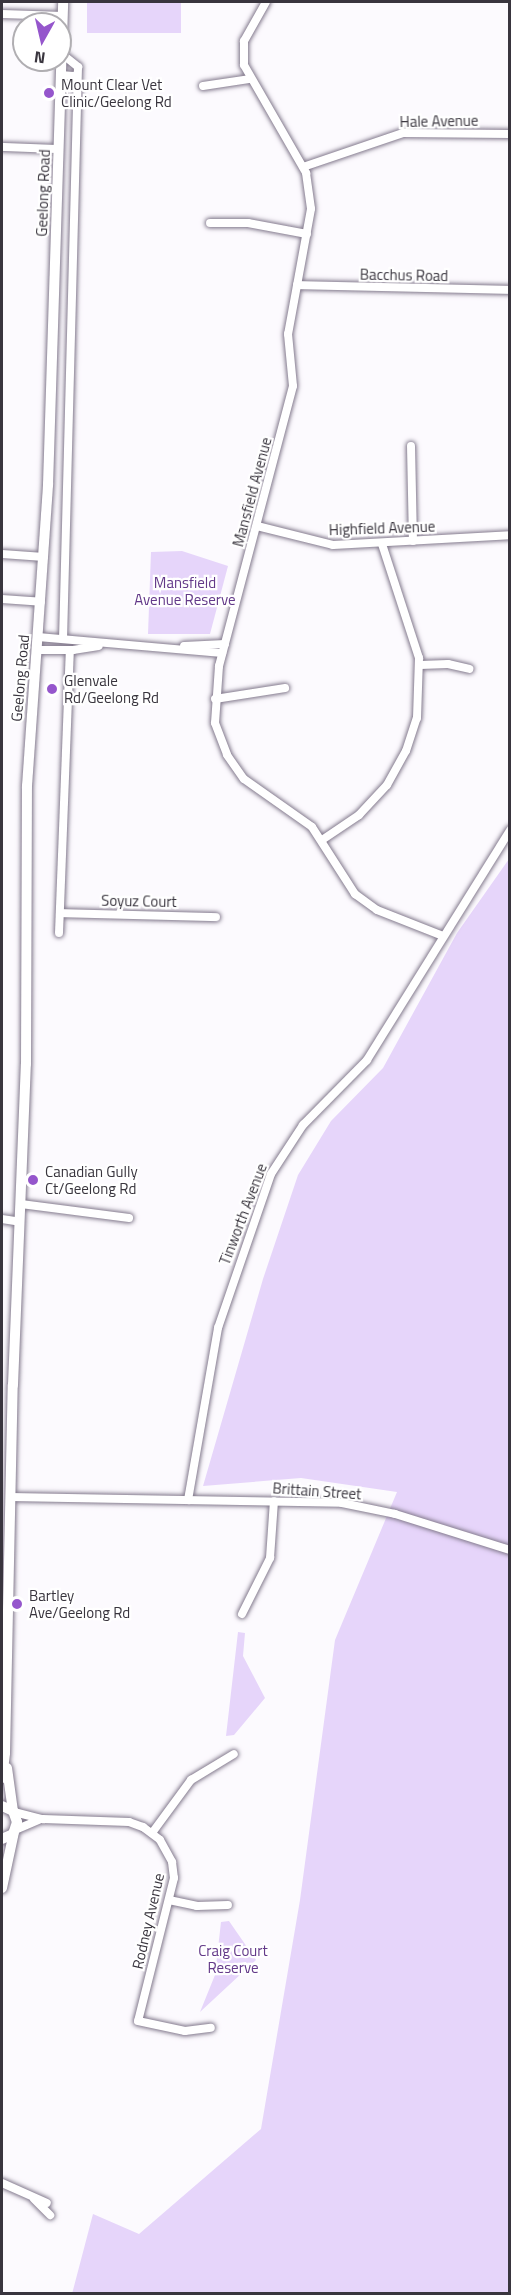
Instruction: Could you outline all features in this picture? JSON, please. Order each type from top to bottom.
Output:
[{"type":"main road","name":"Geelong Road","points":[[15,1831],[5,1753],[5,1572],[10,1497],[28,1001],[26,815],[44,557],[61,72]]},
{"type":"main road","name":"Geelong Road","points":[[2,1778],[5,1753]]},
{"type":"main road","points":[[2,1806],[14,1812]]},
{"type":"main road","points":[[2,1839],[15,1831]]},
{"type":"main road","points":[[2,1888],[15,1831]]},
{"type":"street","name":"Mansfield Avenue","points":[[266,2],[243,43],[244,65],[250,79],[303,166],[311,200],[307,234],[287,338],[292,386],[222,653],[215,699],[216,727],[232,763],[250,784],[307,823],[322,840],[346,883],[364,902],[443,936]]},
{"type":"street","points":[[59,933],[68,651],[64,639],[78,92],[78,64],[72,60]]},
{"type":"street","points":[[61,75],[74,77],[78,92]]},
{"type":"street","points":[[203,86],[250,79]]},
{"type":"street","name":"Hale Avenue","points":[[303,166],[403,133],[510,134]]},
{"type":"street","points":[[2,147],[59,149]]},
{"type":"street","points":[[210,223],[248,223],[307,234]]},
{"type":"street","name":"Bacchus Road","points":[[297,285],[510,290]]},
{"type":"street","points":[[411,446],[413,541]]},
{"type":"street","name":"Highfield Avenue","points":[[257,526],[330,544],[510,535]]},
{"type":"street","points":[[322,840],[365,810],[397,770],[416,723],[420,665],[382,543]]},
{"type":"street","points":[[2,554],[44,557]]},
{"type":"street","points":[[2,599],[41,602]]},
{"type":"street","points":[[38,637],[103,645],[180,647],[225,644]]},
{"type":"street","points":[[37,650],[68,651],[103,645]]},
{"type":"street","points":[[180,647],[222,653]]},
{"type":"street","points":[[420,665],[448,664],[469,669]]},
{"type":"street","points":[[215,699],[285,688]]},
{"type":"street","name":"Tinworth Avenue","points":[[188,1500],[218,1328],[271,1174],[303,1125],[362,1068],[510,831]]},
{"type":"street","name":"Soyuz Court","points":[[60,913],[216,917]]},
{"type":"street","points":[[21,1204],[129,1218]]},
{"type":"street","points":[[2,1219],[20,1221]]},
{"type":"street","points":[[10,1497],[188,1500]]},
{"type":"street","name":"Brittain Street","points":[[188,1500],[274,1501],[368,1507],[510,1550]]},
{"type":"street","points":[[242,1614],[270,1558],[274,1501]]},
{"type":"street","points":[[14,1812],[46,1819],[124,1821],[152,1833],[191,1780],[234,1754]]},
{"type":"street","points":[[15,1831],[46,1819]]},
{"type":"street","name":"Rodney Avenue","points":[[152,1833],[167,1851],[174,1867],[169,1900],[138,2021],[182,2031],[211,2028]]},
{"type":"street","points":[[169,1900],[197,1906],[228,1905]]},
{"type":"street","points":[[2,2183],[47,2203]]},
{"type":"street","points":[[30,2195],[50,2215]]},
{"type":"green space","points":[[87,2],[181,2],[181,33],[87,33]]},
{"type":"green space","name":"Mansfield Avenue Reserve","points":[[182,551],[228,566],[210,634],[148,634],[151,552]]},
{"type":"green space","points":[[509,859],[509,2293],[72,2294],[93,2214],[139,2234],[261,2129],[300,1900],[335,1640],[397,1492],[301,1478],[203,1486],[263,1279],[298,1175],[331,1121],[383,1068],[457,933]]},
{"type":"green space","points":[[238,1632],[245,1633],[243,1656],[265,1698],[234,1735],[226,1736]]},
{"type":"green space","name":"Craig Court Reserve","points":[[229,1921],[256,1960],[200,2012],[215,1975],[221,1922]]},
{"type":"place","name":"Mount Clear Vet Clinic/Geelong Rd","points":[[49,93]]},
{"type":"place","name":"Glenvale Rd/Geelong Rd","points":[[52,689]]},
{"type":"place","name":"Canadian Gully Ct/Geelong Rd","points":[[33,1180]]},
{"type":"place","name":"Bartley Ave/Geelong Rd","points":[[17,1604]]}]
